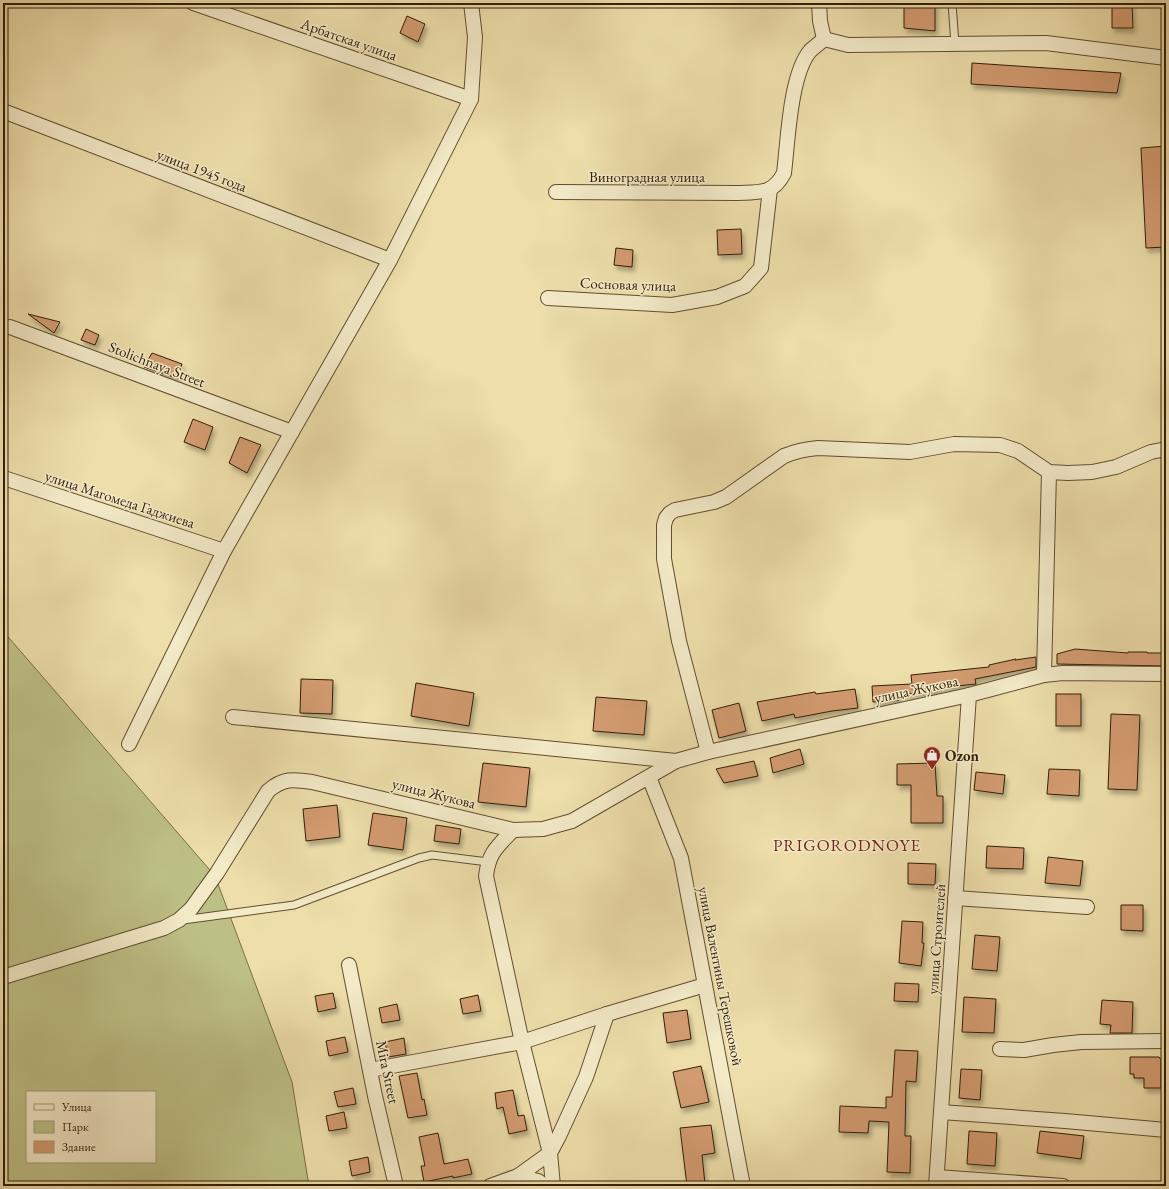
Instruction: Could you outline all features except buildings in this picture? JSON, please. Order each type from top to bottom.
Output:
[{"type":"street","name":"Арбатская улица","points":[[193,3],[471,99]]},
{"type":"street","points":[[129,744],[224,551],[390,260],[471,99],[475,37],[471,3]]},
{"type":"street","points":[[819,3],[820,20],[824,39]]},
{"type":"street","points":[[824,39],[848,45],[1046,43],[1166,58]]},
{"type":"street","points":[[770,189],[779,182],[784,173],[794,92],[800,69],[810,51],[824,39]]},
{"type":"street","name":"улица 1945 года","points":[[3,111],[390,260]]},
{"type":"street","name":"Виноградная улица","points":[[556,192],[737,193],[757,192],[770,189]]},
{"type":"street","name":"Сосновая улица","points":[[548,298],[672,305],[717,297],[746,286],[761,268],[770,189]]},
{"type":"street","name":"Stolichnaya Street","points":[[10,327],[292,432]]},
{"type":"street","points":[[708,752],[679,641],[664,559],[664,525],[666,518],[670,513],[675,510],[714,502],[726,497],[784,456],[794,451],[806,449],[818,448],[910,452],[954,444],[1000,445],[1018,451],[1049,472],[1068,473],[1092,472],[1116,467],[1151,452],[1166,449]]},
{"type":"street","points":[[1044,675],[1049,472]]},
{"type":"street","name":"улица Магомеда Гаджиева","points":[[6,480],[224,551]]},
{"type":"street","name":"улица Жукова","points":[[3,977],[164,928],[179,920],[191,909],[217,873],[268,791],[275,785],[285,780],[312,782],[513,830],[543,829],[572,821],[649,778],[676,761],[708,752],[969,695],[1044,675],[1063,673],[1166,674]]},
{"type":"street","name":"улица Строителей","points":[[937,1182],[969,695]]},
{"type":"street","name":"улица Жукова","points":[[233,716],[676,761]]},
{"type":"street","name":"улица Валентины Терешковой","points":[[649,778],[681,858],[743,1186]]},
{"type":"street","points":[[513,830],[495,850],[488,862],[486,876],[522,1042],[550,1153],[553,1186]]},
{"type":"street","points":[[955,898],[1087,907]]},
{"type":"street","name":"Mira Street","points":[[349,965],[370,1070],[396,1186]]},
{"type":"street","points":[[370,1070],[522,1042],[606,1014],[705,985]]},
{"type":"street","points":[[490,1186],[518,1176],[550,1153],[586,1077],[606,1014]]},
{"type":"street","points":[[1000,1049],[1024,1050],[1081,1042],[1166,1041]]},
{"type":"street","points":[[941,1112],[1166,1130]]},
{"type":"street","points":[[518,1176],[538,1181],[544,1186]]},
{"type":"street","points":[[937,1182],[1063,1186]]},
{"type":"lane","points":[[952,3],[955,45]]},
{"type":"lane","points":[[179,920],[294,905],[419,858],[432,855],[488,862]]},
{"type":"green space","points":[[3,631],[215,876],[292,1082],[309,1186],[3,1186]]},
{"type":"place","name":"Ozon","points":[[932,770]]},
{"type":"district","name":"PRIGORODNOYE","points":[[847,845]]}]
